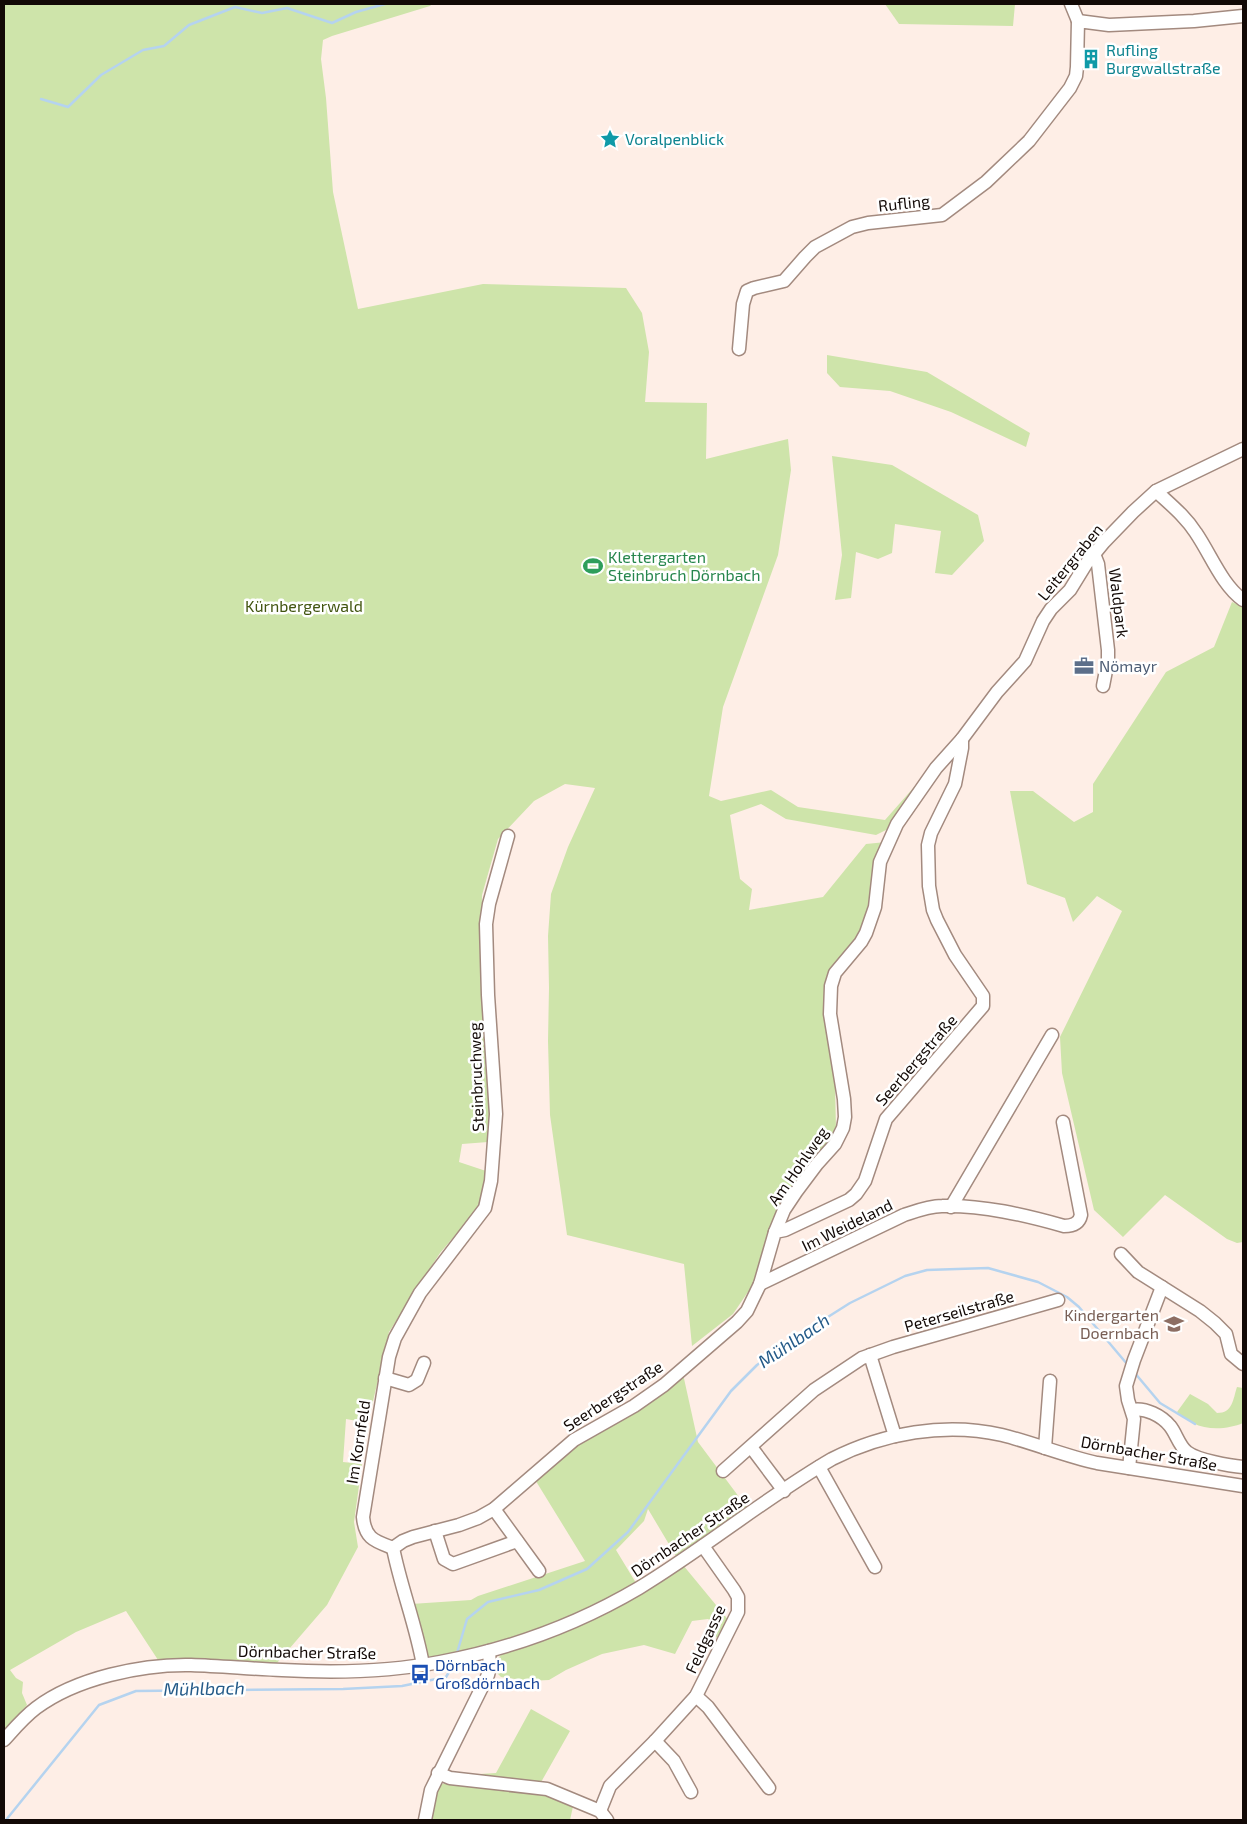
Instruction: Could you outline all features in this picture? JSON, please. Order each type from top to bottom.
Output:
[{"type":"street","points":[[1071,4],[1078,22],[1109,25],[1194,21],[1243,16]]},
{"type":"street","name":"Rufling","points":[[738,349],[743,304],[747,292],[754,288],[784,282],[815,247],[852,227],[868,223],[942,215],[986,182],[1029,141],[1070,88],[1076,76],[1078,22]]},
{"type":"street","name":"Leitergraben","points":[[962,739],[997,692],[1025,661],[1051,610],[1070,590],[1094,554],[1133,512],[1156,491],[1243,449]]},
{"type":"street","points":[[1156,491],[1180,512],[1230,588],[1243,600]]},
{"type":"street","name":"Waldpark","points":[[1094,554],[1098,564],[1108,650],[1103,686]]},
{"type":"street","name":"Seerbergstraße","points":[[393,1548],[413,1537],[468,1521],[494,1509],[574,1440],[634,1406],[664,1385],[738,1322],[753,1300],[760,1284],[775,1232],[785,1230],[849,1200],[856,1194],[865,1181],[886,1119],[983,1006],[985,1001],[980,990],[955,954],[937,920],[933,910],[929,886],[928,845],[931,833],[955,784],[962,739]]},
{"type":"street","name":"Am Hohlweg","points":[[775,1232],[784,1210],[817,1164],[835,1144],[843,1128],[845,1117],[844,1099],[830,1014],[833,978],[841,964],[861,942],[866,933],[875,907],[880,862],[896,824],[936,768],[962,739]]},
{"type":"street","name":"Steinbruchweg","points":[[385,1378],[395,1338],[407,1315],[420,1293],[485,1208],[491,1181],[496,1114],[488,995],[486,924],[489,904],[508,836]]},
{"type":"street","points":[[951,1206],[1052,1035]]},
{"type":"street","name":"Im Weideland","points":[[760,1284],[904,1215],[925,1208],[951,1206],[997,1210],[1071,1226],[1077,1222],[1081,1215],[1063,1122]]},
{"type":"street","points":[[1122,1254],[1138,1272],[1200,1310],[1226,1334],[1231,1354],[1243,1364]]},
{"type":"street","points":[[1129,1468],[1134,1426],[1126,1386],[1162,1286]]},
{"type":"street","name":"Peterseilstraße","points":[[724,1471],[814,1390],[846,1368],[870,1355],[1058,1300]]},
{"type":"street","points":[[870,1355],[895,1436]]},
{"type":"street","points":[[385,1378],[409,1385],[417,1380],[424,1362]]},
{"type":"street","name":"Im Kornfeld","points":[[385,1378],[363,1518],[366,1534],[372,1539],[393,1548]]},
{"type":"street","points":[[1045,1448],[1050,1381]]},
{"type":"street","points":[[1132,1410],[1138,1409],[1159,1417],[1170,1425],[1186,1452],[1199,1457],[1243,1467]]},
{"type":"street","name":"Dörnbacher Straße","points":[[4,1740],[36,1708],[55,1696],[94,1681],[138,1670],[161,1666],[190,1665],[355,1672],[423,1665],[490,1651],[548,1632],[597,1610],[639,1588],[819,1466],[861,1446],[895,1436],[942,1430],[982,1432],[1004,1436],[1079,1459],[1243,1486]]},
{"type":"street","points":[[751,1447],[784,1491]]},
{"type":"street","points":[[819,1466],[875,1567]]},
{"type":"street","points":[[494,1509],[539,1572]]},
{"type":"street","points":[[435,1532],[444,1560],[453,1564],[517,1540]]},
{"type":"street","name":"Feldgasse","points":[[604,1816],[610,1786],[696,1696],[734,1622],[739,1604],[734,1590],[703,1546]]},
{"type":"street","points":[[393,1548],[423,1665]]},
{"type":"street","points":[[426,1820],[428,1802],[438,1773],[488,1675],[490,1651]]},
{"type":"street","name":"Feldgasse","points":[[696,1696],[708,1707],[768,1788]]},
{"type":"street","points":[[655,1741],[674,1761],[690,1792]]},
{"type":"street","points":[[438,1773],[450,1778],[548,1789],[604,1816]]},
{"type":"green space","name":"Kürnbergerwald","points":[[4,4],[432,4],[323,40],[321,59],[333,192],[358,309],[483,284],[626,288],[642,313],[649,352],[645,402],[707,403],[706,459],[788,439],[791,470],[778,555],[723,707],[709,796],[721,801],[771,790],[798,807],[885,820],[915,786],[919,787],[890,828],[876,835],[786,819],[761,804],[730,815],[740,879],[752,889],[749,910],[823,897],[866,844],[886,842],[859,937],[835,963],[825,991],[835,1086],[836,1129],[832,1139],[763,1254],[752,1286],[733,1314],[692,1346],[684,1264],[567,1235],[550,1115],[548,936],[551,894],[568,847],[595,788],[565,784],[534,801],[498,839],[482,895],[481,968],[491,1040],[488,1142],[462,1144],[459,1162],[486,1171],[480,1206],[440,1253],[389,1332],[368,1423],[346,1419],[343,1462],[362,1464],[354,1522],[358,1547],[327,1605],[277,1663],[160,1663],[126,1611],[76,1632],[10,1670],[16,1678],[23,1682],[22,1693],[27,1705],[4,1731],[5,1603]]},
{"type":"green space","points":[[885,4],[1015,4],[1013,26],[899,24]]},
{"type":"green space","points":[[827,355],[927,372],[1030,433],[1026,447],[951,412],[890,391],[840,387],[827,373]]},
{"type":"green space","points":[[832,456],[892,465],[978,515],[984,541],[952,575],[935,573],[941,531],[895,524],[892,553],[878,559],[856,552],[851,598],[835,600],[842,555]]},
{"type":"green space","points":[[1232,602],[1243,607],[1243,1242],[1237,1243],[1227,1239],[1165,1195],[1123,1237],[1094,1210],[1062,1073],[1060,1037],[1122,911],[1097,896],[1073,922],[1065,898],[1027,884],[1010,791],[1033,791],[1074,822],[1093,812],[1093,784],[1166,672],[1214,647]]},
{"type":"green space","points":[[683,1374],[698,1442],[748,1509],[676,1556],[648,1509],[644,1521],[616,1550],[636,1583],[562,1620],[509,1640],[455,1653],[427,1657],[411,1604],[471,1600],[478,1596],[585,1561],[534,1478],[574,1446]]},
{"type":"green space","points":[[1237,1387],[1243,1388],[1243,1423],[1225,1428],[1199,1426],[1177,1412],[1190,1394],[1208,1404],[1217,1413],[1226,1411],[1232,1405]]},
{"type":"green space","points":[[683,1565],[730,1622],[720,1641],[711,1632],[713,1622],[708,1619],[692,1621],[675,1654],[644,1645],[602,1654],[549,1680],[529,1681],[501,1677],[497,1673],[495,1667],[498,1658],[505,1651]]},
{"type":"green space","points":[[531,1709],[570,1731],[540,1784],[464,1775],[496,1773]]},
{"type":"green space","points":[[450,1782],[533,1790],[574,1802],[570,1820],[429,1820],[439,1785]]},
{"type":"waterway","points":[[41,99],[68,107],[101,75],[143,50],[164,46],[189,25],[235,7],[262,13],[287,8],[332,23],[356,12],[385,4]]},
{"type":"waterway","name":"Mühlbach","points":[[457,1653],[467,1619],[488,1602],[539,1590],[587,1569],[628,1532],[731,1391],[757,1365],[850,1303],[905,1276],[927,1270],[988,1268],[1038,1282],[1067,1297],[1079,1307],[1127,1364]]},
{"type":"waterway","name":"Mühlbach","points":[[1134,1372],[1160,1403],[1195,1424]]},
{"type":"waterway","name":"Mühlbach","points":[[6,1820],[99,1705],[136,1691],[343,1689],[402,1686],[446,1677],[452,1667]]},
{"type":"place","name":"Rufling Burgwallstraße","points":[[1091,59]]},
{"type":"place","name":"Voralpenblick","points":[[610,139]]},
{"type":"place","name":"Klettergarten Steinbruch Dörnbach","points":[[593,566]]},
{"type":"place","name":"Nömayr","points":[[1084,666]]},
{"type":"place","name":"Kindergarten Doernbach","points":[[1174,1324]]},
{"type":"place","name":"Dörnbach Großdörnbach","points":[[420,1674]]}]
